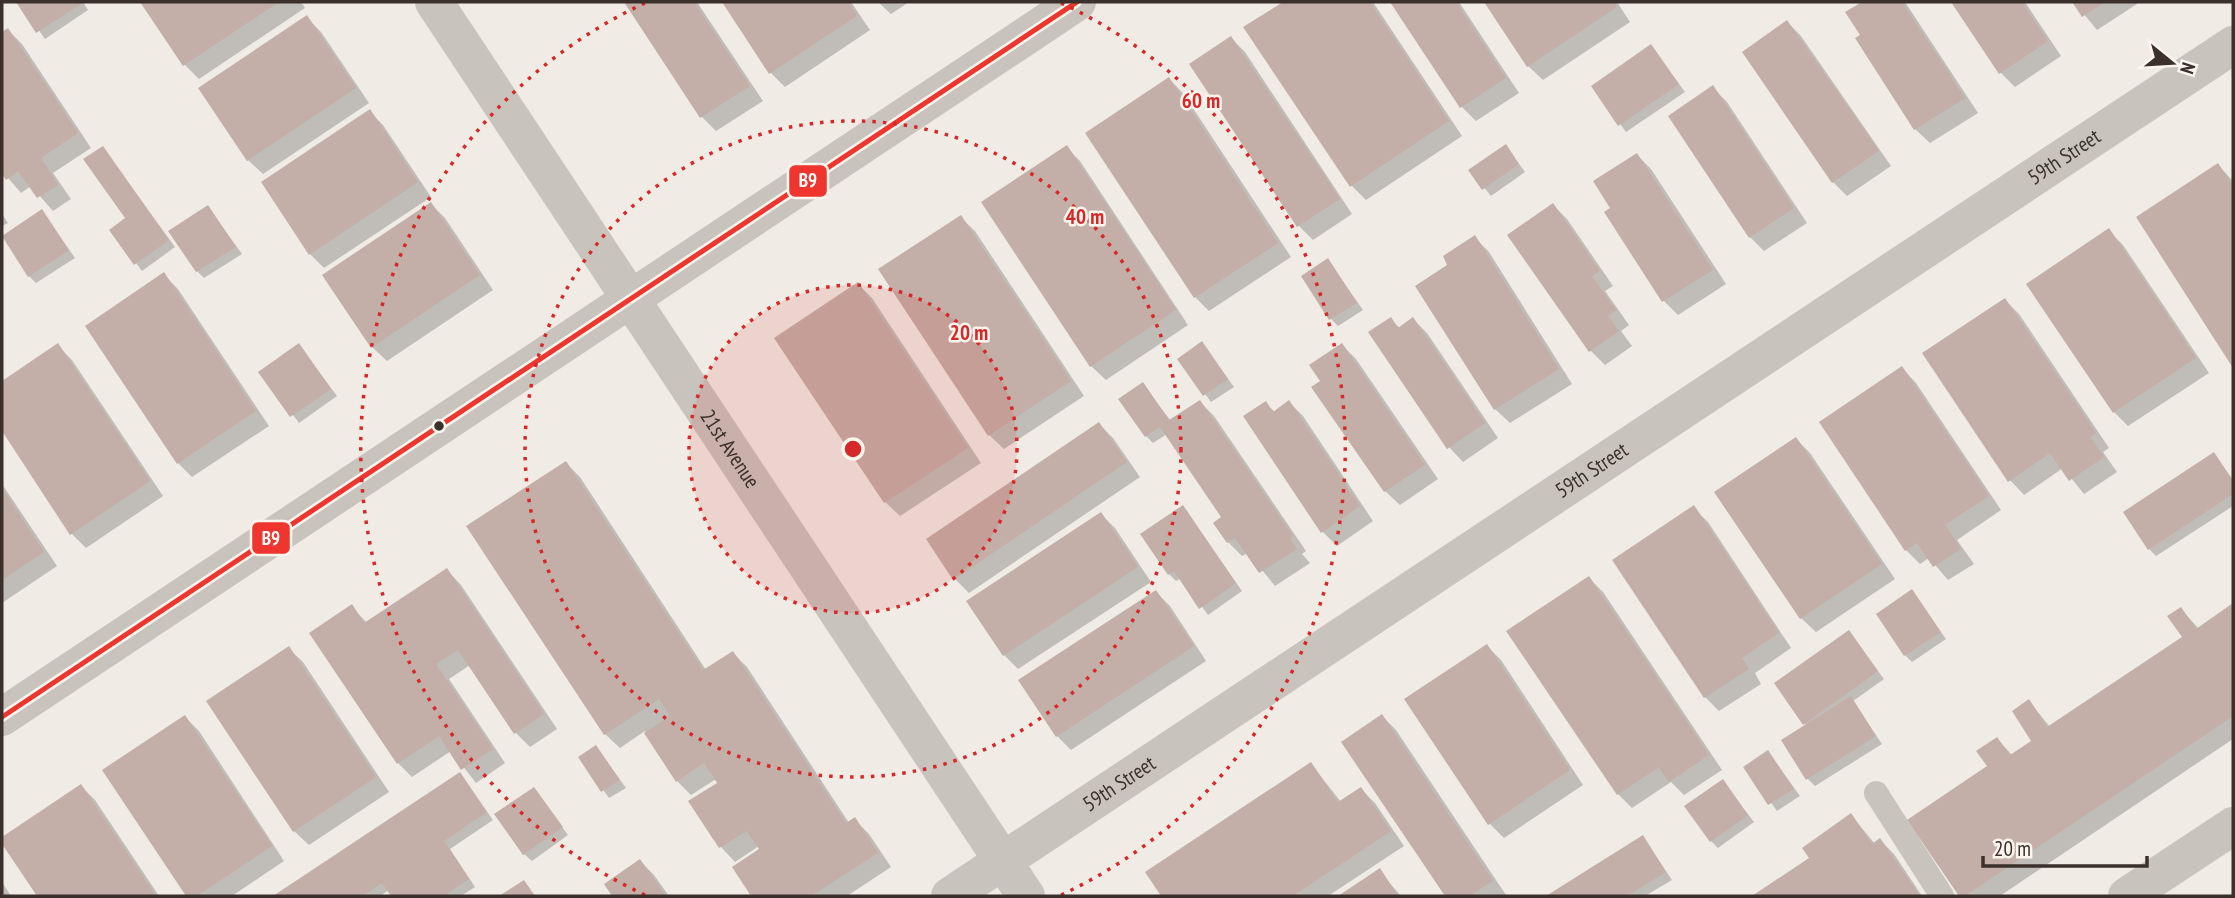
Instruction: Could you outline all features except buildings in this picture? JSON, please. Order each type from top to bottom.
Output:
[{"type":"street","name":"21st Avenue","points":[[434,2],[1026,896]]},
{"type":"street","points":[[2,717],[1077,2]]},
{"type":"street","name":"59th Street","points":[[950,896],[2233,45]]},
{"type":"street","points":[[2127,896],[2233,826]]},
{"type":"lane","points":[[1876,793],[1942,896]]},
{"type":"transit line","name":"B9","points":[[2,717],[1077,2]]}]
